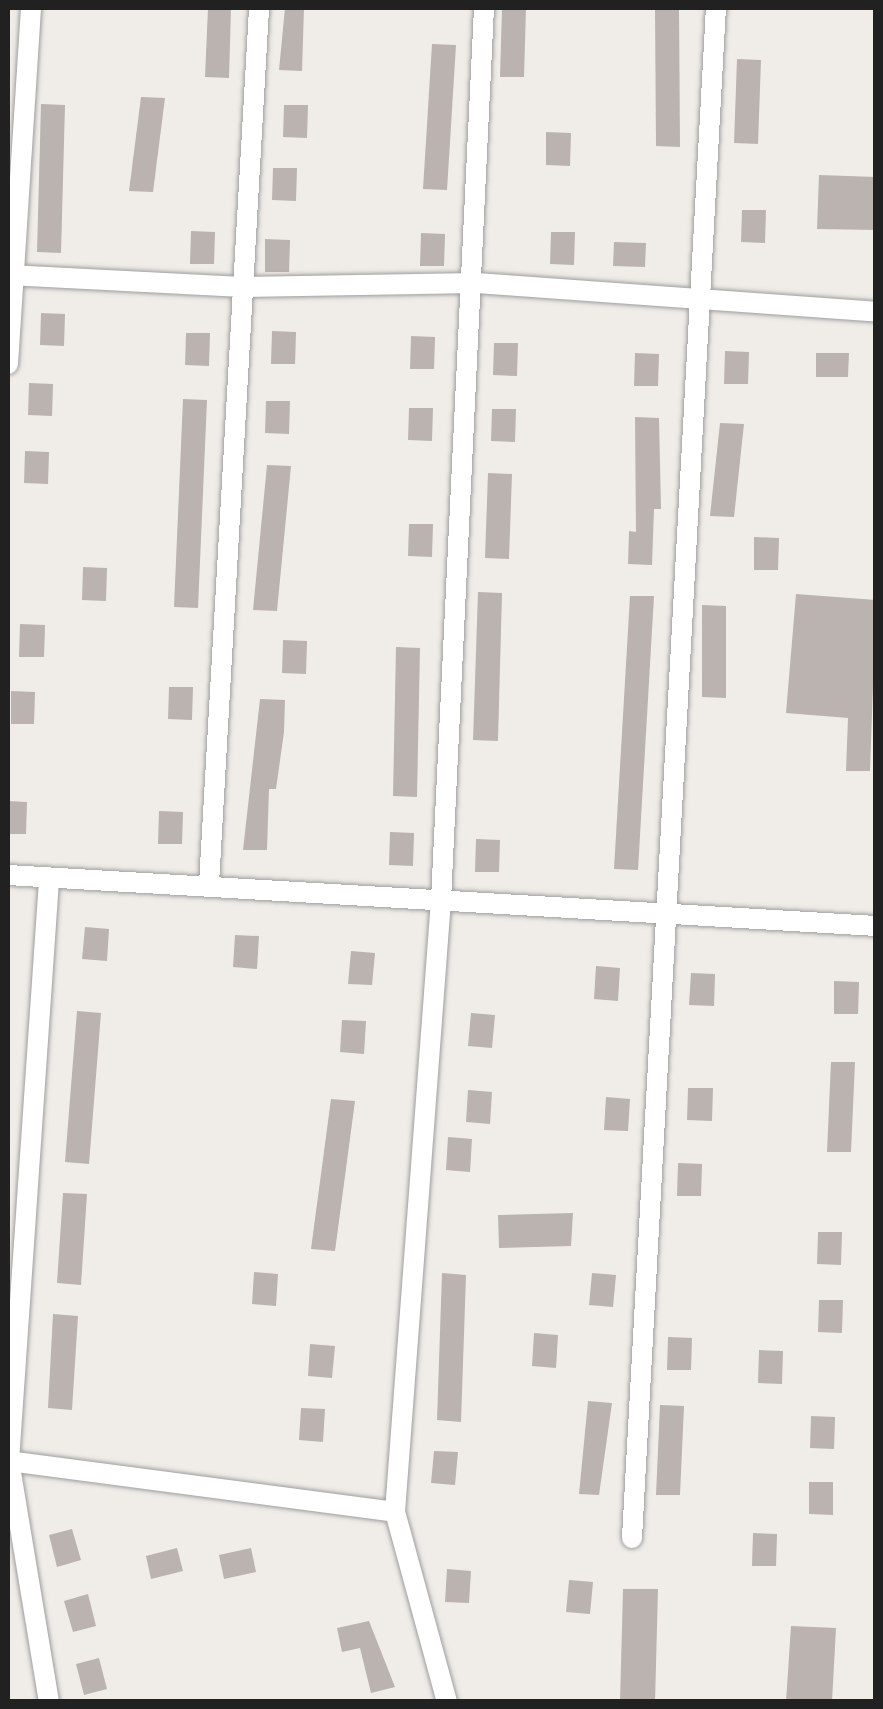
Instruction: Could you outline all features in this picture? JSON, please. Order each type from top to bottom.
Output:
[{"type":"street","points":[[8,364],[10,275],[30,8]]},
{"type":"street","points":[[209,884],[259,8]]},
{"type":"street","points":[[446,1702],[396,1512],[441,900],[476,283],[484,8]]},
{"type":"street","points":[[632,1538],[716,8]]},
{"type":"street","points":[[10,275],[243,287],[476,283],[699,303],[876,312]]},
{"type":"street","points":[[8,876],[209,884],[876,926]]},
{"type":"street","points":[[48,1702],[8,1461],[49,880]]},
{"type":"street","points":[[8,1461],[396,1512]]},
{"type":"building","points":[[208,8],[231,8],[229,78],[205,77]]},
{"type":"building","points":[[285,8],[304,8],[302,71],[279,70]]},
{"type":"building","points":[[502,8],[526,8],[524,77],[500,77]]},
{"type":"building","points":[[655,8],[679,8],[680,147],[656,146]]},
{"type":"building","points":[[432,44],[456,45],[447,190],[423,189]]},
{"type":"building","points":[[737,59],[761,60],[758,144],[734,143]]},
{"type":"building","points":[[141,97],[165,98],[153,192],[129,191]]},
{"type":"building","points":[[41,104],[65,105],[61,253],[37,252]]},
{"type":"building","points":[[284,105],[308,105],[307,138],[283,137]]},
{"type":"building","points":[[546,132],[571,133],[570,166],[546,165]]},
{"type":"building","points":[[273,168],[297,168],[296,201],[272,200]]},
{"type":"building","points":[[819,175],[876,177],[876,230],[817,229]]},
{"type":"building","points":[[742,210],[766,210],[765,243],[741,242]]},
{"type":"building","points":[[191,231],[215,232],[214,264],[190,264]]},
{"type":"building","points":[[551,232],[575,232],[574,265],[550,264]]},
{"type":"building","points":[[421,233],[445,234],[444,266],[420,266]]},
{"type":"building","points":[[265,239],[290,240],[289,272],[265,272]]},
{"type":"building","points":[[614,242],[646,243],[645,267],[613,266]]},
{"type":"building","points":[[41,313],[65,314],[64,346],[40,345]]},
{"type":"building","points":[[272,331],[296,332],[295,364],[271,364]]},
{"type":"building","points":[[186,333],[210,333],[209,366],[185,365]]},
{"type":"building","points":[[411,336],[435,337],[434,369],[410,369]]},
{"type":"building","points":[[494,343],[518,343],[517,376],[493,375]]},
{"type":"building","points":[[725,351],[749,352],[748,384],[724,384]]},
{"type":"building","points":[[635,353],[659,354],[658,386],[634,386]]},
{"type":"building","points":[[816,353],[849,353],[848,377],[816,377]]},
{"type":"building","points":[[29,383],[53,384],[52,416],[28,415]]},
{"type":"building","points":[[183,399],[207,400],[198,608],[174,607]]},
{"type":"building","points":[[266,401],[290,401],[289,434],[265,433]]},
{"type":"building","points":[[409,408],[433,408],[432,441],[408,440]]},
{"type":"building","points":[[492,409],[516,409],[515,442],[491,441]]},
{"type":"building","points":[[635,417],[659,418],[661,509],[654,509],[652,565],[628,564],[629,531],[636,532]]},
{"type":"building","points":[[720,423],[744,424],[734,517],[710,516]]},
{"type":"building","points":[[25,451],[49,452],[48,484],[24,483]]},
{"type":"building","points":[[267,465],[291,466],[277,611],[253,610]]},
{"type":"building","points":[[488,473],[512,474],[509,559],[485,558]]},
{"type":"building","points":[[409,524],[433,524],[432,557],[408,556]]},
{"type":"building","points":[[754,537],[779,538],[778,570],[754,570]]},
{"type":"building","points":[[83,567],[107,568],[106,601],[82,600]]},
{"type":"building","points":[[478,592],[502,593],[498,741],[473,740]]},
{"type":"building","points":[[796,594],[876,600],[870,771],[846,771],[848,718],[786,713]]},
{"type":"building","points":[[630,596],[654,596],[638,870],[614,869]]},
{"type":"building","points":[[702,605],[726,606],[726,698],[702,697]]},
{"type":"building","points":[[20,624],[45,625],[44,657],[19,657]]},
{"type":"building","points":[[283,640],[307,641],[306,674],[282,673]]},
{"type":"building","points":[[396,647],[420,648],[417,797],[393,796]]},
{"type":"building","points":[[169,687],[193,687],[192,720],[168,719]]},
{"type":"building","points":[[11,691],[35,692],[34,724],[11,724]]},
{"type":"building","points":[[260,699],[285,700],[284,732],[276,789],[269,789],[267,850],[243,850]]},
{"type":"building","points":[[8,801],[27,802],[26,834],[8,834]]},
{"type":"building","points":[[159,811],[183,812],[182,844],[158,844]]},
{"type":"building","points":[[390,832],[414,833],[413,866],[389,865]]},
{"type":"building","points":[[476,839],[500,840],[499,872],[475,872]]},
{"type":"building","points":[[85,927],[109,929],[107,961],[82,959]]},
{"type":"building","points":[[235,935],[259,936],[257,969],[233,967]]},
{"type":"building","points":[[351,951],[375,953],[372,985],[348,984]]},
{"type":"building","points":[[596,966],[620,968],[618,1001],[594,999]]},
{"type":"building","points":[[691,973],[715,974],[714,1006],[689,1005]]},
{"type":"building","points":[[834,981],[859,982],[858,1014],[834,1014]]},
{"type":"building","points":[[77,1011],[101,1013],[89,1164],[65,1162]]},
{"type":"building","points":[[471,1013],[495,1015],[492,1048],[468,1046]]},
{"type":"building","points":[[342,1020],[366,1021],[364,1054],[340,1052]]},
{"type":"building","points":[[831,1062],[855,1062],[851,1152],[827,1152]]},
{"type":"building","points":[[688,1088],[713,1088],[712,1121],[687,1120]]},
{"type":"building","points":[[468,1090],[492,1092],[490,1124],[466,1122]]},
{"type":"building","points":[[606,1097],[630,1099],[628,1131],[604,1130]]},
{"type":"building","points":[[331,1099],[355,1101],[335,1251],[311,1249]]},
{"type":"building","points":[[448,1137],[472,1139],[470,1172],[446,1170]]},
{"type":"building","points":[[678,1163],[702,1164],[701,1196],[677,1196]]},
{"type":"building","points":[[63,1193],[87,1194],[81,1285],[57,1283]]},
{"type":"building","points":[[573,1213],[571,1246],[499,1248],[498,1215]]},
{"type":"building","points":[[818,1232],[842,1232],[841,1265],[817,1264]]},
{"type":"building","points":[[254,1272],[278,1274],[276,1306],[252,1304]]},
{"type":"building","points":[[442,1273],[466,1275],[461,1422],[437,1420]]},
{"type":"building","points":[[592,1273],[616,1275],[613,1307],[589,1305]]},
{"type":"building","points":[[819,1300],[843,1300],[842,1333],[818,1332]]},
{"type":"building","points":[[53,1314],[78,1316],[72,1410],[48,1408]]},
{"type":"building","points":[[534,1333],[558,1335],[556,1368],[532,1366]]},
{"type":"building","points":[[668,1337],[692,1338],[691,1370],[667,1370]]},
{"type":"building","points":[[310,1344],[335,1346],[332,1378],[308,1376]]},
{"type":"building","points":[[759,1350],[783,1351],[782,1384],[758,1383]]},
{"type":"building","points":[[588,1401],[612,1403],[599,1495],[579,1494]]},
{"type":"building","points":[[660,1405],[684,1406],[680,1495],[656,1495]]},
{"type":"building","points":[[301,1408],[325,1409],[323,1442],[299,1440]]},
{"type":"building","points":[[811,1416],[835,1417],[834,1449],[810,1448]]},
{"type":"building","points":[[434,1451],[458,1452],[455,1485],[431,1483]]},
{"type":"building","points":[[809,1482],[833,1482],[833,1515],[809,1514]]},
{"type":"building","points":[[72,1529],[81,1560],[57,1567],[49,1535]]},
{"type":"building","points":[[753,1533],[777,1534],[776,1566],[752,1566]]},
{"type":"building","points":[[177,1548],[183,1571],[151,1579],[146,1556]]},
{"type":"building","points":[[251,1548],[256,1572],[224,1579],[219,1555]]},
{"type":"building","points":[[447,1569],[471,1571],[469,1603],[445,1602]]},
{"type":"building","points":[[569,1580],[593,1582],[590,1614],[566,1612]]},
{"type":"building","points":[[623,1589],[658,1589],[655,1702],[620,1702]]},
{"type":"building","points":[[88,1594],[96,1626],[73,1632],[64,1601]]},
{"type":"building","points":[[369,1621],[395,1687],[371,1693],[360,1648],[342,1652],[337,1628]]},
{"type":"building","points":[[791,1626],[836,1628],[832,1702],[786,1702]]},
{"type":"building","points":[[99,1658],[107,1689],[84,1695],[76,1664]]}]
